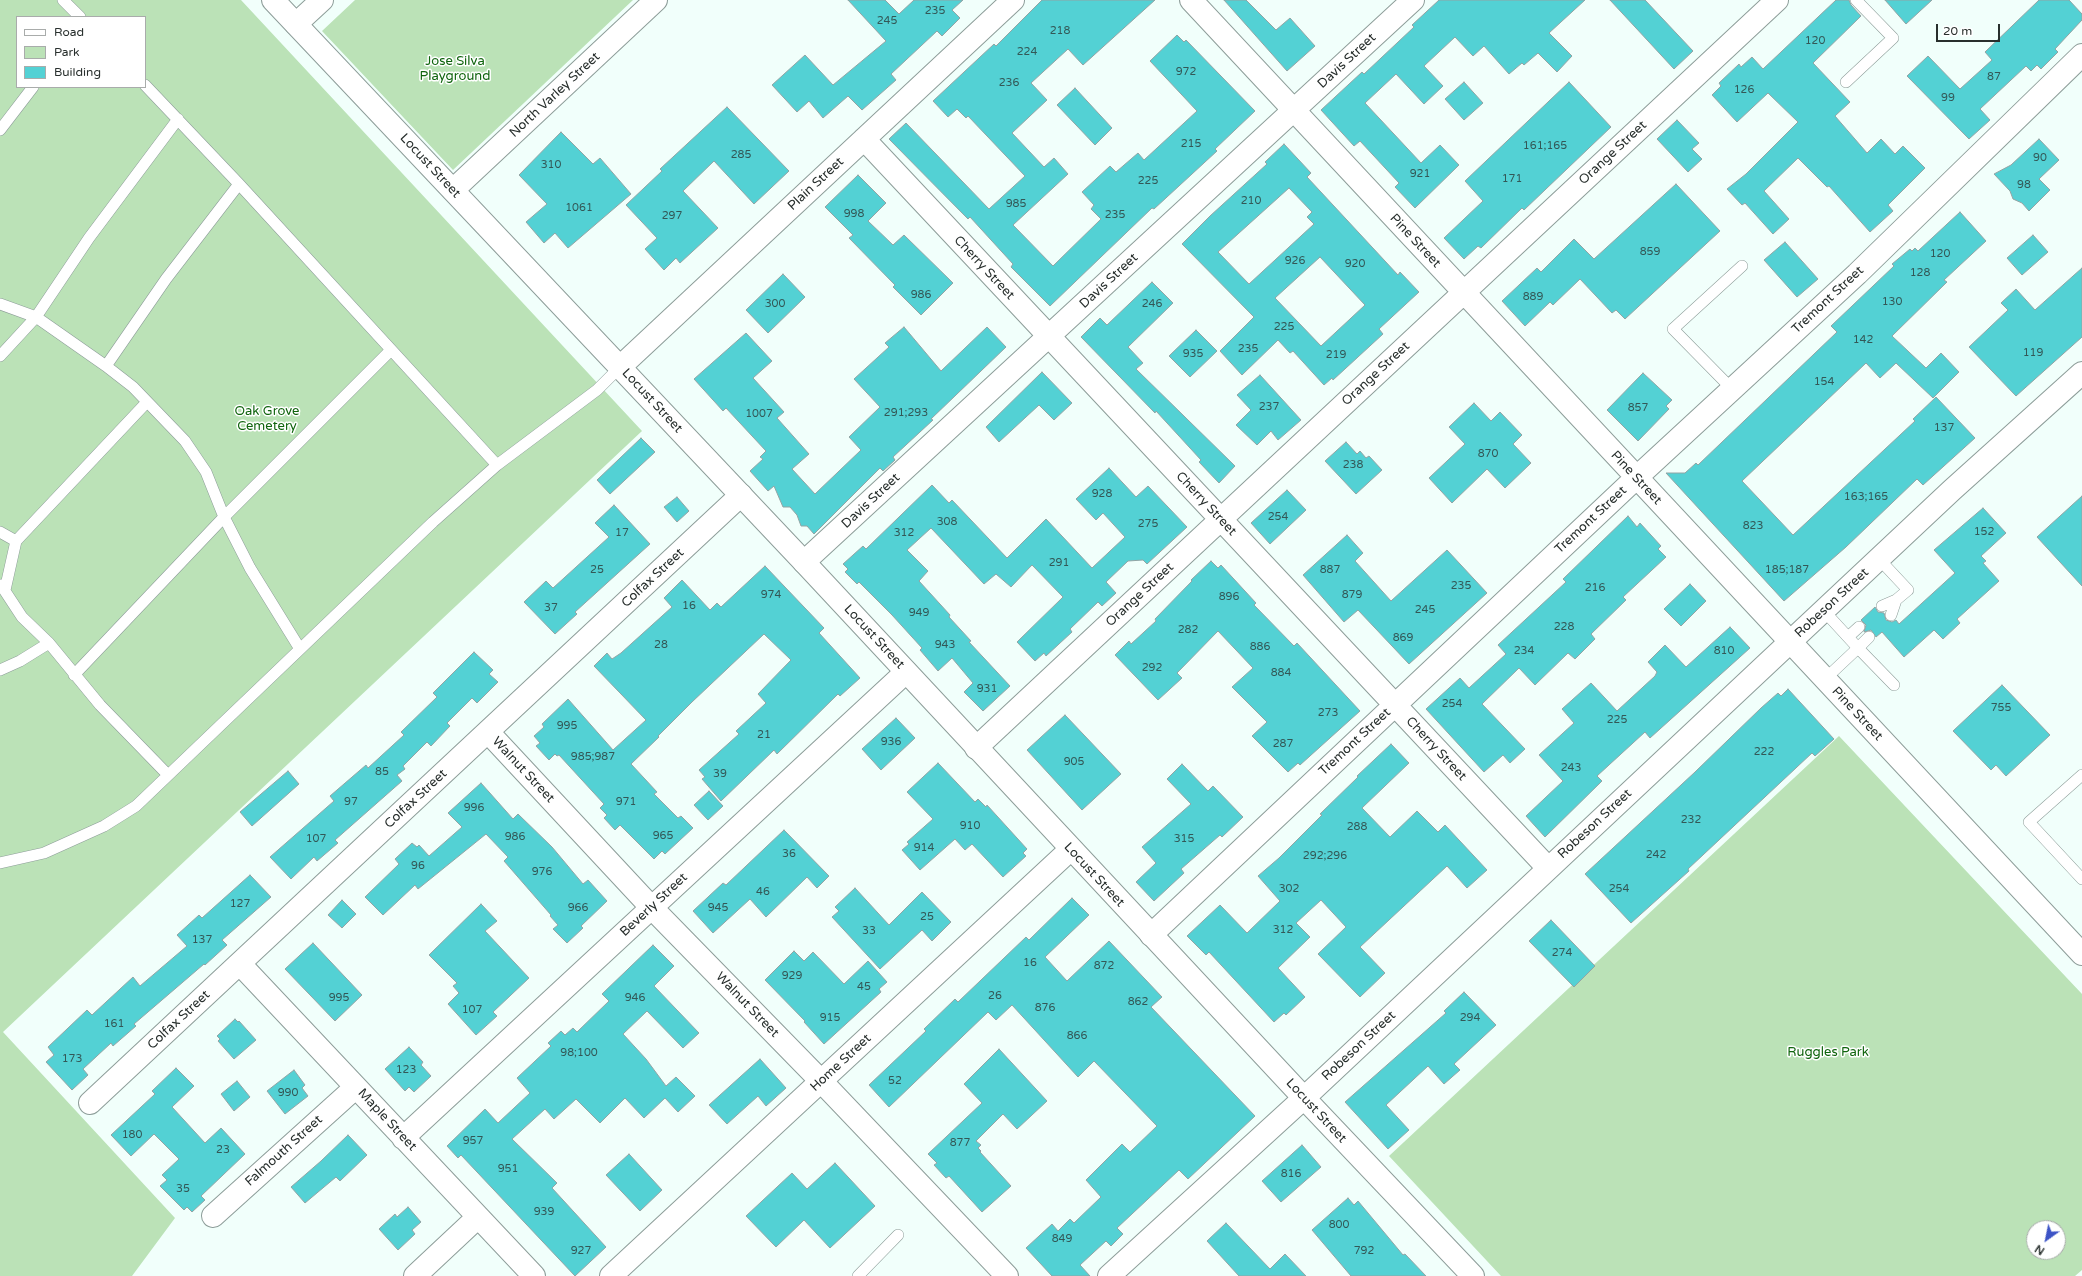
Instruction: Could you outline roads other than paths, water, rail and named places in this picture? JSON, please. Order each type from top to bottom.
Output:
[{"type":"street","name":"Locust Street","points":[[273,0],[741,495],[1151,935],[1473,1276]]},
{"type":"street","points":[[296,24],[322,0]]},
{"type":"street","name":"North Varley Street","points":[[453,190],[656,0]]},
{"type":"street","name":"Plain Street","points":[[620,367],[1013,0]]},
{"type":"street","name":"Pine Street","points":[[1190,0],[1789,643],[1825,679],[2082,954]]},
{"type":"street","name":"Davis Street","points":[[804,562],[1413,0]]},
{"type":"street","name":"Orange Street","points":[[976,748],[1777,0]]},
{"type":"street","name":"Tremont Street","points":[[1151,935],[1636,478],[1863,269],[2082,55]]},
{"type":"street","name":"Cherry Street","points":[[864,139],[1548,868]]},
{"type":"street","name":"Robeson Street","points":[[1109,1276],[1304,1098],[1789,643],[2082,373]]},
{"type":"street","name":"Colfax Street","points":[[90,1103],[741,495]]},
{"type":"street","name":"Beverly Street","points":[[403,1138],[906,672]]},
{"type":"street","name":"Walnut Street","points":[[488,732],[651,907],[821,1081],[1006,1276]]},
{"type":"street","name":"Home Street","points":[[611,1276],[1071,849]]},
{"type":"street","name":"Maple Street","points":[[240,964],[534,1276]]},
{"type":"street","name":"Falmouth Street","points":[[213,1216],[356,1087]]},
{"type":"street","points":[[415,1276],[478,1217]]},
{"type":"lane","points":[[63,0],[79,16]]},
{"type":"lane","points":[[1846,82],[1893,38],[1856,0]]},
{"type":"lane","points":[[146,86],[239,184],[497,465]]},
{"type":"lane","points":[[0,130],[32,88]]},
{"type":"lane","points":[[1,351],[36,318],[89,238],[178,119]]},
{"type":"lane","points":[[106,366],[166,279],[239,184]]},
{"type":"lane","points":[[1732,389],[1673,329],[1742,266]]},
{"type":"lane","points":[[0,304],[36,318],[106,366],[132,387],[185,441],[206,472],[224,517],[250,568],[300,649]]},
{"type":"lane","points":[[74,675],[224,517],[392,350]]},
{"type":"lane","points":[[0,863],[44,853],[104,826],[136,806],[427,528],[497,465],[597,390],[620,367]]},
{"type":"lane","points":[[147,402],[16,541],[2,587],[22,617],[49,643],[74,675],[105,710],[168,774]]},
{"type":"lane","points":[[0,532],[16,541]]},
{"type":"lane","points":[[1879,560],[1908,590],[1896,600],[1882,606]]},
{"type":"lane","points":[[1891,615],[1896,600]]},
{"type":"lane","points":[[1824,611],[1894,685]]},
{"type":"lane","points":[[1848,637],[1859,627]]},
{"type":"lane","points":[[1825,679],[1869,638]]},
{"type":"lane","points":[[0,670],[20,662],[49,643]]},
{"type":"lane","points":[[2082,775],[2029,822],[2082,879]]},
{"type":"lane","points":[[858,1276],[898,1235]]},
{"type":"park label","name":"Jose Silva Playground","points":[[455,70]]},
{"type":"park label","name":"Oak Grove Cemetery","points":[[267,420]]},
{"type":"park label","name":"Ruggles Park","points":[[1828,1053]]}]
